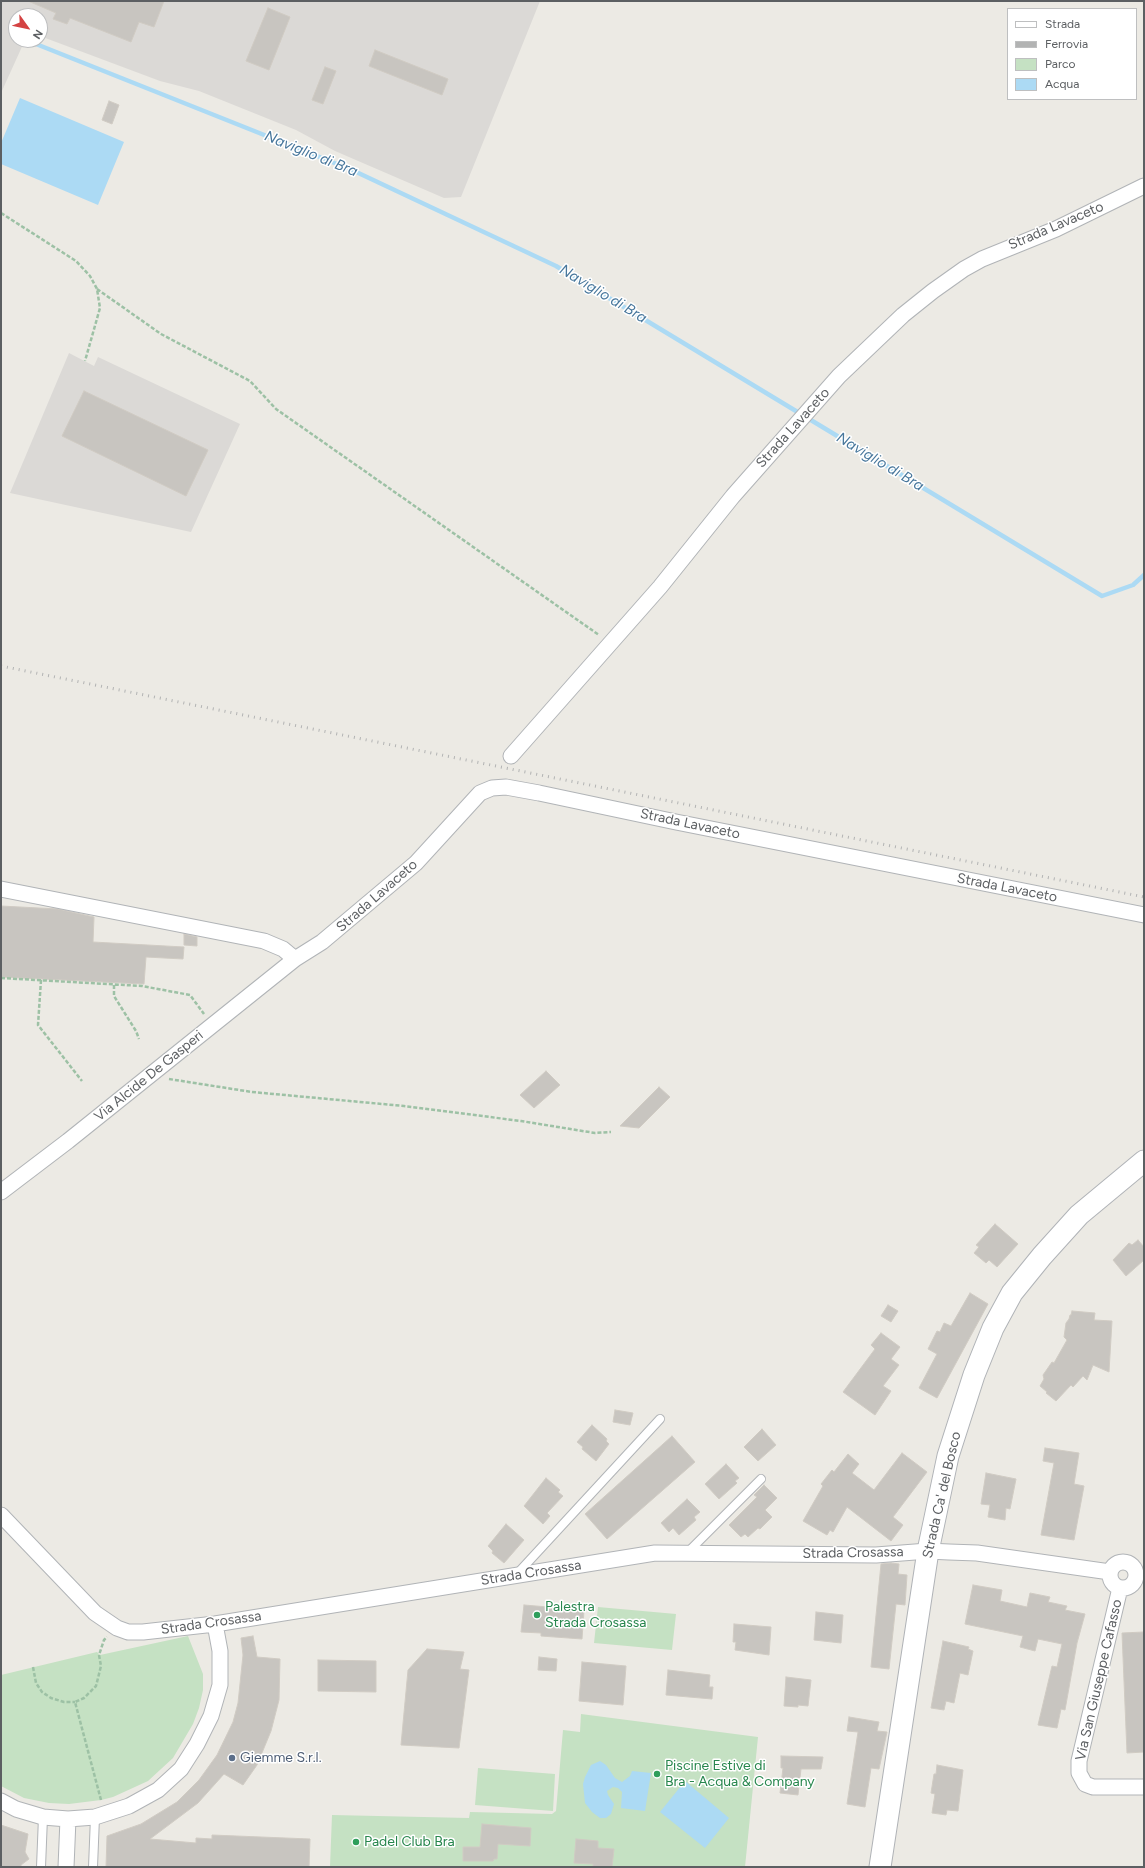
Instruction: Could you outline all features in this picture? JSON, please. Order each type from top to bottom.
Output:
[{"type":"street","name":"Strada Lavaceto","points":[[511,756],[611,644],[660,587],[733,496],[839,376],[903,315],[932,291],[964,269],[998,251],[1028,241],[1056,229],[1144,186]]},
{"type":"street","name":"Strada Lavaceto","points":[[295,958],[322,942],[416,863],[480,793],[492,788],[506,788],[539,793],[1144,915]]},
{"type":"street","points":[[1,889],[264,941],[283,948],[295,958]]},
{"type":"street","name":"Via Alcide De Gasperi","points":[[1,1192],[68,1141],[295,958]]},
{"type":"street","name":"Strada Ca' del Bosco","points":[[880,1867],[928,1551],[948,1456],[974,1375],[993,1328],[1012,1293],[1042,1256],[1079,1215],[1144,1161]]},
{"type":"street","name":"Strada Crosassa","points":[[1,1515],[95,1613],[117,1628],[128,1632],[143,1632],[215,1624],[655,1553],[876,1555],[928,1551],[977,1554],[1110,1572]]},
{"type":"street","points":[[1126,1562],[1134,1568],[1140,1579],[1130,1586],[1120,1588],[1112,1582],[1110,1572],[1116,1564],[1126,1562]]},
{"type":"street","name":"Via San Giuseppe Cafasso","points":[[1120,1588],[1079,1761],[1079,1773],[1085,1784],[1092,1787],[1144,1787]]},
{"type":"street","points":[[1,1801],[16,1809],[43,1817],[68,1819],[100,1816],[128,1806],[158,1790],[181,1769],[197,1744],[211,1716],[220,1684],[220,1651],[215,1624]]},
{"type":"street","points":[[66,1867],[68,1819]]},
{"type":"lane","points":[[517,1575],[660,1419]]},
{"type":"lane","points":[[687,1553],[761,1479]]},
{"type":"lane","points":[[93,1867],[100,1816]]},
{"type":"lane","points":[[41,1867],[43,1817]]},
{"type":"path","points":[[1,213],[76,261],[90,276],[97,289],[100,308],[85,361]]},
{"type":"path","points":[[97,289],[161,334],[250,381],[276,408],[611,644]]},
{"type":"path","points":[[1,978],[142,986],[190,995],[213,1024]]},
{"type":"path","points":[[41,980],[38,1025],[82,1081]]},
{"type":"path","points":[[114,984],[114,996],[136,1031],[139,1039]]},
{"type":"path","points":[[148,1076],[252,1092],[404,1106],[521,1121],[595,1133],[611,1132]]},
{"type":"path","points":[[33,1667],[36,1683],[42,1692],[51,1698],[64,1702],[75,1702],[84,1698],[96,1686],[102,1666],[99,1655]]},
{"type":"path","points":[[75,1702],[100,1816]]},
{"type":"shaded area","points":[[1,1],[540,1],[461,197],[444,198],[335,151],[296,130],[199,91],[160,81],[48,39],[48,8],[8,8],[8,48],[21,48],[1,93]]},
{"type":"shaded area","points":[[69,353],[94,366],[98,357],[240,424],[191,532],[10,493]]},
{"type":"green space","points":[[598,1607],[676,1614],[672,1650],[594,1643]]},
{"type":"green space","points":[[188,1636],[203,1674],[203,1690],[199,1708],[193,1724],[173,1758],[148,1781],[113,1797],[69,1804],[49,1803],[24,1798],[1,1786],[1,1675],[97,1652],[100,1655]]},
{"type":"green space","name":"Piscine Estive di Bra - Acqua & Company","points":[[581,1714],[758,1737],[745,1867],[330,1867],[332,1815],[469,1818],[470,1812],[552,1814],[556,1811],[563,1730],[580,1732]]},
{"type":"green space","points":[[478,1768],[555,1774],[553,1811],[475,1805]]},
{"type":"water","points":[[20,98],[124,142],[98,205],[1,164],[1,143]]},
{"type":"water","points":[[600,1761],[606,1765],[615,1778],[622,1782],[630,1776],[632,1771],[651,1773],[645,1811],[621,1808],[622,1792],[618,1788],[613,1787],[607,1791],[614,1804],[611,1814],[606,1818],[600,1818],[592,1812],[585,1803],[583,1784],[591,1765]]},
{"type":"water","points":[[685,1781],[729,1818],[705,1848],[660,1812]]},
{"type":"building","points":[[28,1],[164,1],[154,27],[139,22],[131,42],[70,18],[67,24],[53,19],[56,13],[48,10],[48,8],[44,8]]},
{"type":"building","points":[[268,8],[290,17],[269,70],[246,61]]},
{"type":"building","points":[[375,50],[448,79],[442,95],[369,66]]},
{"type":"building","points":[[325,67],[336,71],[323,104],[312,100]]},
{"type":"building","points":[[109,101],[119,105],[112,124],[102,120]]},
{"type":"building","points":[[84,391],[208,450],[186,496],[62,436]]},
{"type":"building","points":[[1,906],[58,909],[94,917],[93,942],[184,947],[183,959],[146,957],[144,984],[1,977]]},
{"type":"building","points":[[184,934],[197,937],[197,946],[184,945]]},
{"type":"building","points":[[546,1071],[560,1085],[534,1108],[520,1095]]},
{"type":"building","points":[[659,1087],[670,1097],[639,1128],[620,1126]]},
{"type":"building","points":[[995,1224],[1018,1244],[997,1267],[989,1260],[986,1263],[974,1253],[979,1247],[976,1245]]},
{"type":"building","points":[[1138,1240],[1144,1247],[1144,1260],[1126,1276],[1113,1260],[1129,1243],[1132,1245]]},
{"type":"building","points":[[970,1293],[988,1304],[937,1398],[919,1388],[937,1354],[928,1349],[937,1331],[940,1332],[944,1323],[951,1326]]},
{"type":"building","points":[[888,1305],[898,1311],[891,1322],[881,1316]]},
{"type":"building","points":[[1072,1311],[1095,1313],[1094,1320],[1112,1321],[1109,1372],[1093,1365],[1087,1380],[1083,1376],[1073,1387],[1071,1385],[1056,1401],[1040,1386],[1044,1379],[1043,1375],[1052,1362],[1054,1363],[1067,1340],[1064,1337],[1066,1323]]},
{"type":"building","points":[[881,1333],[900,1347],[891,1359],[899,1365],[883,1386],[891,1391],[875,1415],[843,1392],[875,1349],[871,1345]]},
{"type":"building","points":[[615,1410],[633,1413],[630,1425],[613,1422]]},
{"type":"building","points":[[592,1425],[607,1439],[606,1441],[609,1444],[596,1461],[582,1449],[583,1447],[577,1442]]},
{"type":"building","points":[[762,1429],[776,1445],[758,1461],[744,1447]]},
{"type":"building","points":[[672,1436],[695,1462],[607,1539],[585,1514]]},
{"type":"building","points":[[1045,1448],[1079,1453],[1074,1484],[1084,1486],[1074,1540],[1041,1535],[1054,1463],[1043,1461]]},
{"type":"building","points":[[902,1453],[927,1472],[893,1517],[903,1525],[891,1541],[847,1507],[833,1532],[830,1530],[827,1535],[803,1521],[823,1486],[821,1484],[832,1470],[834,1472],[848,1454],[859,1464],[852,1473],[874,1490]]},
{"type":"building","points":[[726,1464],[739,1478],[735,1481],[737,1483],[719,1499],[705,1484]]},
{"type":"building","points":[[986,1473],[1016,1479],[1010,1509],[1006,1508],[1005,1520],[988,1517],[990,1505],[981,1504]]},
{"type":"building","points":[[546,1478],[560,1490],[558,1492],[563,1496],[547,1513],[550,1516],[543,1524],[524,1506]]},
{"type":"building","points":[[764,1485],[777,1498],[765,1510],[772,1517],[760,1529],[758,1528],[748,1537],[745,1534],[741,1537],[729,1525],[757,1497],[754,1495]]},
{"type":"building","points":[[687,1499],[700,1512],[694,1517],[696,1520],[679,1535],[673,1528],[669,1532],[661,1523]]},
{"type":"building","points":[[506,1524],[524,1540],[504,1563],[492,1553],[493,1551],[488,1546]]},
{"type":"building","points":[[881,1564],[899,1564],[898,1574],[907,1575],[905,1605],[896,1604],[889,1669],[871,1667]]},
{"type":"building","points":[[973,1585],[1002,1590],[1000,1601],[1027,1607],[1030,1593],[1050,1597],[1048,1602],[1067,1606],[1065,1610],[1085,1614],[1077,1643],[1065,1710],[1061,1709],[1057,1728],[1038,1725],[1052,1666],[1057,1667],[1062,1644],[1038,1639],[1035,1651],[1020,1647],[1023,1636],[965,1624]]},
{"type":"building","points":[[524,1605],[584,1610],[582,1639],[541,1636],[541,1633],[521,1632]]},
{"type":"building","points":[[816,1612],[843,1615],[841,1643],[814,1640]]},
{"type":"building","points":[[734,1624],[771,1627],[769,1655],[735,1650],[736,1642],[733,1642]]},
{"type":"building","points":[[1144,1632],[1144,1752],[1127,1753],[1122,1633]]},
{"type":"building","points":[[253,1636],[257,1657],[280,1659],[279,1700],[271,1731],[257,1765],[243,1785],[224,1774],[198,1803],[150,1839],[196,1843],[196,1838],[212,1839],[212,1835],[310,1839],[309,1867],[106,1867],[107,1836],[141,1824],[177,1802],[199,1780],[217,1755],[233,1722],[238,1703],[243,1655],[241,1638]]},
{"type":"building","points":[[943,1641],[969,1647],[968,1649],[973,1651],[968,1675],[960,1673],[954,1703],[946,1701],[944,1710],[931,1708]]},
{"type":"building","points":[[427,1649],[464,1652],[460,1669],[469,1670],[459,1748],[401,1745],[408,1670]]},
{"type":"building","points":[[539,1657],[557,1659],[556,1671],[538,1670]]},
{"type":"building","points":[[318,1660],[376,1661],[376,1692],[318,1691]]},
{"type":"building","points":[[582,1662],[626,1666],[623,1705],[579,1701]]},
{"type":"building","points":[[668,1670],[710,1675],[709,1687],[713,1687],[712,1699],[666,1695]]},
{"type":"building","points":[[786,1677],[811,1680],[808,1706],[784,1706]]},
{"type":"building","points":[[849,1717],[879,1722],[877,1731],[887,1732],[879,1769],[871,1768],[865,1807],[847,1804],[858,1732],[847,1731]]},
{"type":"building","points":[[781,1756],[823,1757],[821,1769],[801,1769],[798,1795],[780,1793],[783,1768],[781,1768]]},
{"type":"building","points":[[937,1765],[963,1770],[958,1811],[947,1810],[946,1815],[932,1813],[935,1794],[931,1793]]},
{"type":"building","points":[[482,1824],[531,1828],[530,1846],[498,1844],[497,1859],[494,1859],[493,1861],[463,1861],[463,1847],[480,1847]]},
{"type":"building","points":[[1,1825],[28,1834],[25,1852],[29,1859],[21,1865],[21,1867],[1,1867]]},
{"type":"building","points":[[576,1839],[598,1841],[598,1848],[614,1849],[612,1867],[593,1867],[593,1864],[574,1863]]},
{"type":"waterway","name":"Naviglio di Bra","points":[[46,48],[352,170],[556,266],[1102,596],[1133,585],[1144,575]]},
{"type":"railway","points":[[1,666],[1144,897]]},
{"type":"place","name":"Palestra Strada Crosassa","points":[[537,1615]]},
{"type":"place","name":"Giemme S.r.l.","points":[[232,1758]]},
{"type":"place","name":"Piscine Estive di Bra - Acqua & Company","points":[[657,1774]]},
{"type":"place","name":"Padel Club Bra","points":[[356,1842]]}]
